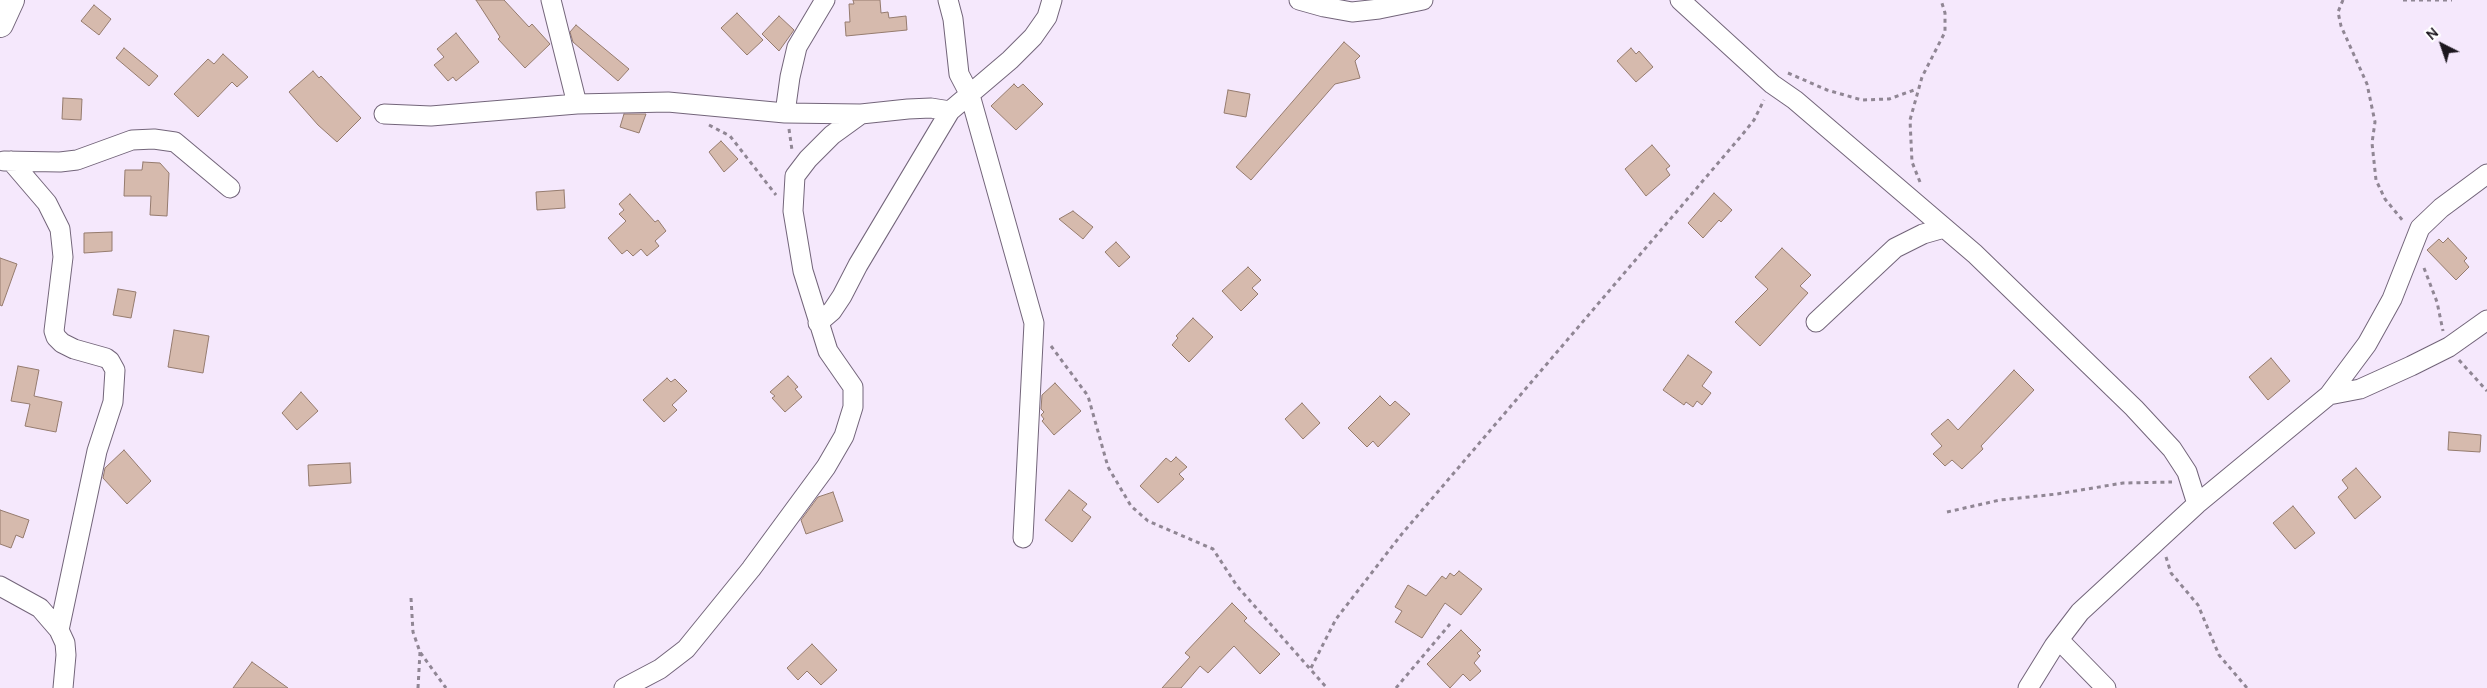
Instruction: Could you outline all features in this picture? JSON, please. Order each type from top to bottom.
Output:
[{"type":"main road","points":[[0,24],[11,0]]},
{"type":"street","points":[[551,0],[577,104]]},
{"type":"street","points":[[785,113],[797,47],[824,0]]},
{"type":"street","points":[[948,0],[953,19],[959,74],[970,95],[978,131],[1022,275],[1034,323],[1023,538]]},
{"type":"street","points":[[818,323],[832,311],[842,296],[858,265],[950,111],[1010,60],[1033,37],[1047,17],[1052,0]]},
{"type":"street","points":[[1299,0],[1352,12],[1379,10],[1422,0]]},
{"type":"street","points":[[1680,0],[1767,80],[1795,100],[1974,254],[2134,408],[2172,449],[2187,472],[2197,504]]},
{"type":"street","points":[[384,114],[431,116],[577,104],[668,102],[785,113],[861,114],[931,108],[950,111]]},
{"type":"street","points":[[624,688],[660,669],[686,649],[751,569],[826,467],[844,436],[853,407],[853,386],[828,351],[818,323],[803,271],[793,210],[795,176],[808,158],[832,135],[861,114]]},
{"type":"street","points":[[6,161],[60,162],[77,160],[132,140],[154,138],[175,142],[230,188]]},
{"type":"street","points":[[6,161],[47,203],[60,230],[63,257],[61,291],[54,331],[56,337],[62,343],[74,349],[106,358],[115,370],[113,402],[97,452],[59,630]]},
{"type":"street","points":[[2028,688],[2059,640],[2080,612],[2164,537],[2197,504],[2329,395],[2367,344],[2392,299],[2414,243],[2426,222],[2441,208],[2487,174]]},
{"type":"street","points":[[1816,322],[1895,248],[1923,234],[1944,228]]},
{"type":"street","points":[[2329,395],[2360,389],[2449,347],[2487,320]]},
{"type":"street","points":[[0,586],[40,608],[59,630],[66,655],[63,688]]},
{"type":"street","points":[[2059,640],[2106,688]]},
{"type":"path","points":[[1922,188],[1912,162],[1910,120],[1917,89],[1945,32],[1946,13],[1941,0]]},
{"type":"path","points":[[2343,0],[2338,12],[2341,26],[2367,84],[2375,122],[2372,143],[2376,180],[2385,199],[2414,243],[2430,280],[2449,347],[2468,372],[2487,391]]},
{"type":"path","points":[[2403,0],[2452,0]]},
{"type":"path","points":[[1310,668],[1336,619],[1373,570],[1476,445],[1754,120],[1767,80],[1778,71],[1793,74],[1827,90],[1862,100],[1889,99],[1917,89]]},
{"type":"path","points":[[694,104],[694,113],[697,118],[730,136],[773,191],[793,210]]},
{"type":"path","points":[[785,113],[795,176]]},
{"type":"path","points":[[1034,323],[1088,396],[1108,467],[1131,506],[1148,521],[1213,549],[1237,586],[1327,688]]},
{"type":"path","points":[[1947,512],[2000,500],[2057,494],[2123,483],[2191,482]]},
{"type":"path","points":[[2164,537],[2166,556],[2171,573],[2198,605],[2219,655],[2247,688]]},
{"type":"path","points":[[411,598],[413,632],[420,652],[446,688]]},
{"type":"path","points":[[1396,688],[1450,624]]},
{"type":"path","points":[[418,688],[420,652]]},
{"type":"building","points":[[476,0],[504,0],[529,27],[532,24],[550,44],[525,68],[498,39],[500,37]]},
{"type":"building","points":[[853,0],[880,0],[881,13],[888,12],[889,18],[906,16],[907,30],[846,36],[845,22],[850,22],[849,4],[854,4]]},
{"type":"building","points":[[94,5],[111,19],[99,35],[81,21]]},
{"type":"building","points":[[737,13],[763,40],[747,55],[721,28]]},
{"type":"building","points":[[779,16],[794,30],[779,51],[762,34]]},
{"type":"building","points":[[576,25],[629,69],[618,81],[573,42],[570,32]]},
{"type":"building","points":[[456,33],[479,62],[456,81],[453,77],[448,81],[434,65],[444,57],[437,49]]},
{"type":"building","points":[[1344,42],[1360,56],[1355,61],[1360,78],[1335,84],[1251,180],[1236,167]]},
{"type":"building","points":[[124,48],[158,76],[149,86],[116,58]]},
{"type":"building","points":[[1631,48],[1636,54],[1639,51],[1653,67],[1636,82],[1617,61]]},
{"type":"building","points":[[223,54],[248,77],[237,87],[232,82],[198,117],[174,94],[208,59],[214,64]]},
{"type":"building","points":[[313,71],[319,78],[321,76],[361,118],[337,142],[318,125],[289,92]]},
{"type":"building","points":[[1014,84],[1018,88],[1023,84],[1043,104],[1016,130],[991,106]]},
{"type":"building","points":[[1228,90],[1250,94],[1246,117],[1224,113]]},
{"type":"building","points":[[63,98],[82,99],[81,120],[62,119]]},
{"type":"building","points":[[624,114],[646,114],[639,133],[620,127]]},
{"type":"building","points":[[721,141],[738,159],[724,172],[709,152]]},
{"type":"building","points":[[1652,145],[1670,166],[1666,169],[1670,175],[1646,196],[1625,169]]},
{"type":"building","points":[[143,162],[160,163],[169,173],[167,216],[150,215],[151,196],[124,196],[125,170],[142,170]]},
{"type":"building","points":[[564,190],[565,208],[537,210],[536,192]]},
{"type":"building","points":[[1714,193],[1732,210],[1721,222],[1719,220],[1703,238],[1688,223]]},
{"type":"building","points":[[630,194],[655,222],[658,220],[666,231],[655,241],[659,246],[647,256],[641,249],[633,256],[627,250],[622,254],[608,238],[626,221],[619,214],[624,210],[619,204]]},
{"type":"building","points":[[1073,211],[1093,227],[1083,239],[1059,219]]},
{"type":"building","points":[[112,232],[112,251],[84,253],[84,233]]},
{"type":"building","points":[[2448,238],[2467,258],[2464,261],[2469,267],[2456,280],[2427,250],[2439,239],[2443,243]]},
{"type":"building","points":[[1116,242],[1130,257],[1119,267],[1105,252]]},
{"type":"building","points":[[1782,248],[1811,275],[1800,286],[1808,293],[1760,346],[1735,322],[1768,289],[1755,277]]},
{"type":"building","points":[[0,258],[17,264],[2,306],[0,305]]},
{"type":"building","points":[[1248,267],[1261,280],[1252,288],[1258,294],[1241,311],[1222,291]]},
{"type":"building","points":[[118,289],[136,292],[131,318],[113,315]]},
{"type":"building","points":[[1193,318],[1213,337],[1189,362],[1172,345],[1178,338],[1176,336]]},
{"type":"building","points":[[174,330],[209,336],[203,373],[168,367]]},
{"type":"building","points":[[1688,355],[1712,372],[1702,386],[1711,393],[1702,405],[1697,401],[1693,407],[1686,402],[1684,405],[1663,390]]},
{"type":"building","points":[[2271,358],[2290,381],[2268,400],[2249,377]]},
{"type":"building","points":[[18,366],[39,370],[34,396],[62,402],[56,432],[25,426],[30,404],[11,401]]},
{"type":"building","points":[[2014,370],[2034,390],[1981,446],[1983,449],[1962,469],[1952,460],[1945,466],[1933,454],[1942,446],[1931,434],[1948,419],[1958,430]]},
{"type":"building","points":[[788,376],[798,387],[795,389],[802,397],[785,412],[772,398],[775,396],[770,392]]},
{"type":"building","points":[[667,378],[671,382],[675,379],[687,391],[672,405],[677,410],[664,422],[643,400]]},
{"type":"building","points":[[1055,383],[1081,411],[1054,435],[1042,421],[1044,419],[1041,415],[1044,412],[1041,409],[1042,395]]},
{"type":"building","points":[[301,392],[318,411],[297,430],[282,413]]},
{"type":"building","points":[[1380,396],[1390,406],[1395,401],[1410,414],[1378,447],[1373,441],[1367,447],[1348,428]]},
{"type":"building","points":[[1302,403],[1320,423],[1303,439],[1285,419]]},
{"type":"building","points":[[2449,432],[2481,435],[2480,452],[2448,450]]},
{"type":"building","points":[[124,450],[151,481],[127,504],[103,478],[105,468]]},
{"type":"building","points":[[1176,457],[1187,467],[1179,474],[1184,479],[1158,503],[1140,486],[1166,458],[1171,462]]},
{"type":"building","points":[[350,463],[351,483],[309,486],[308,465]]},
{"type":"building","points":[[2356,468],[2381,497],[2355,519],[2338,497],[2348,488],[2342,480]]},
{"type":"building","points":[[1069,490],[1087,504],[1082,510],[1091,517],[1072,542],[1045,520]]},
{"type":"building","points":[[833,492],[843,521],[806,534],[801,520],[818,497]]},
{"type":"building","points":[[2293,506],[2315,533],[2295,549],[2273,523]]},
{"type":"building","points":[[0,510],[29,520],[23,538],[16,535],[11,548],[0,544]]},
{"type":"building","points":[[1459,571],[1482,589],[1461,615],[1445,603],[1422,638],[1395,622],[1402,611],[1395,607],[1408,585],[1426,596],[1442,576],[1446,579],[1450,573],[1454,576]]},
{"type":"building","points":[[1232,603],[1247,618],[1244,621],[1280,654],[1260,674],[1234,646],[1208,673],[1200,666],[1181,688],[1162,688],[1190,657],[1185,653]]},
{"type":"building","points":[[1461,630],[1481,650],[1477,653],[1480,656],[1474,663],[1481,671],[1470,681],[1463,674],[1450,688],[1427,664]]},
{"type":"building","points":[[812,644],[837,670],[821,685],[807,671],[798,680],[787,668]]},
{"type":"building","points":[[252,662],[288,688],[233,688]]}]
